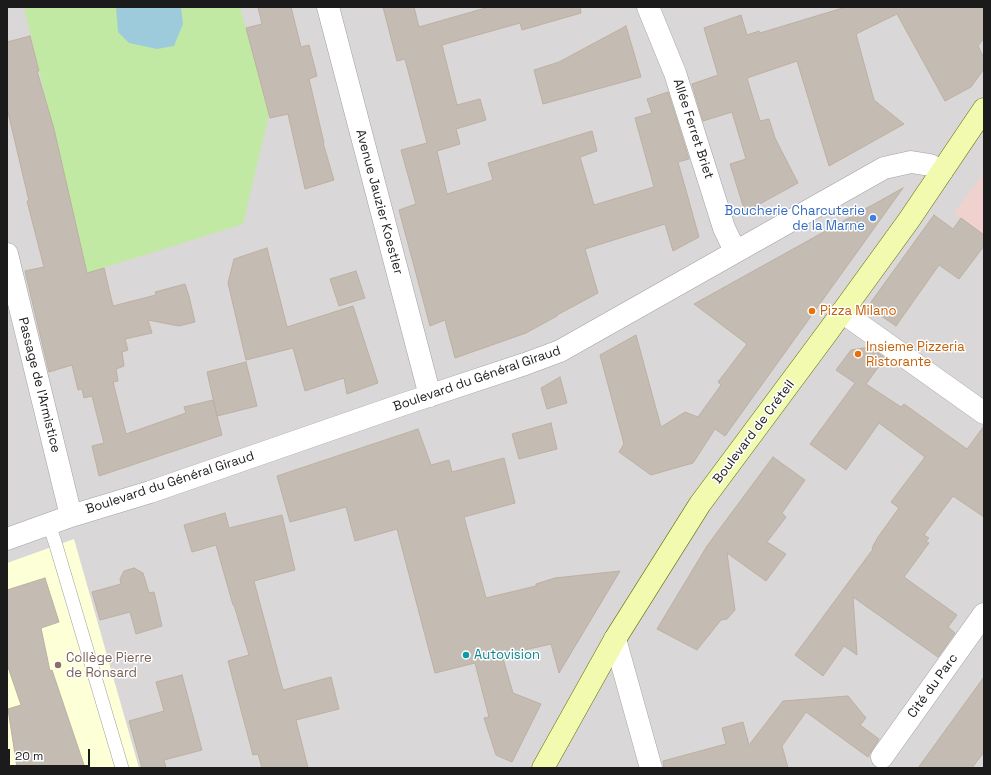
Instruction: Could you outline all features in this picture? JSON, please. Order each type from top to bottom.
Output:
[{"type":"main road","name":"Boulevard de Créteil","points":[[543,768],[615,639],[700,504],[842,312],[909,220],[942,171],[981,119]]},
{"type":"street","name":"Avenue Jauzier Koestler","points":[[328,7],[430,396]]},
{"type":"street","name":"Allée Ferret Briet","points":[[648,7],[675,73],[724,228],[735,251]]},
{"type":"street","name":"Boulevard du Général Giraud","points":[[7,539],[71,516],[150,492],[560,351],[884,168],[911,162],[930,165],[942,171]]},
{"type":"street","name":"Passage de l'Armistice","points":[[7,254],[71,516]]},
{"type":"street","points":[[842,312],[984,413]]},
{"type":"street","name":"Cité du Parc","points":[[882,757],[984,614]]},
{"type":"street","points":[[615,639],[651,768]]},
{"type":"lane","points":[[49,525],[122,768]]},
{"type":"shaded area","points":[[7,7],[984,7],[984,768],[7,768]]},
{"type":"shaded area","points":[[984,172],[984,235],[954,213]]},
{"type":"shaded area","name":"Collège Pierre de Ronsard","points":[[74,539],[139,768],[7,768],[7,563]]},
{"type":"green space","points":[[24,7],[240,7],[269,114],[243,224],[87,273]]},
{"type":"water","points":[[116,7],[181,7],[183,24],[174,46],[157,49],[129,43],[118,32]]},
{"type":"building","points":[[258,7],[291,7],[301,47],[309,45],[317,76],[309,79],[323,143],[334,180],[305,189],[288,114],[270,118],[246,28],[262,24]]},
{"type":"building","points":[[383,7],[414,7],[419,27],[489,7],[580,7],[581,13],[522,30],[520,23],[442,45],[457,105],[480,99],[486,120],[456,129],[460,144],[437,151],[447,194],[493,180],[488,163],[592,131],[597,151],[580,157],[594,205],[654,187],[635,118],[652,113],[647,99],[668,92],[689,159],[678,162],[699,237],[673,251],[665,224],[585,249],[598,293],[526,333],[455,358],[445,320],[430,326],[399,210],[416,204],[401,150],[427,143],[405,59],[397,61]]},
{"type":"building","points":[[846,7],[984,7],[984,38],[978,46],[984,58],[984,69],[971,87],[945,101],[897,14],[856,34],[874,100],[904,124],[829,166],[797,61],[747,78],[760,121],[769,119],[775,138],[798,183],[745,212],[730,164],[746,159],[732,112],[703,121],[692,84],[718,75],[704,28],[741,15],[747,35],[759,31],[760,33]]},
{"type":"building","points":[[626,26],[641,77],[543,104],[534,70],[559,62]]},
{"type":"building","points":[[30,36],[39,71],[37,71],[54,129],[87,273],[104,268],[113,306],[156,295],[155,292],[185,284],[189,296],[195,322],[179,326],[148,320],[152,333],[125,339],[128,350],[122,352],[124,366],[116,369],[118,381],[113,382],[126,434],[186,413],[184,407],[213,400],[222,435],[99,476],[92,446],[104,443],[92,396],[84,398],[82,389],[78,390],[72,365],[49,372],[25,271],[44,267],[27,201],[29,201],[7,108],[7,42]]},
{"type":"building","points":[[903,188],[725,436],[715,429],[693,463],[651,475],[619,452],[624,444],[600,355],[636,335],[661,427],[685,412],[698,417],[721,385],[718,382],[747,344],[694,304]]},
{"type":"building","points":[[934,215],[953,229],[961,218],[984,235],[984,246],[959,279],[939,265],[896,326],[874,311],[871,302]]},
{"type":"building","points":[[267,248],[287,327],[353,306],[378,383],[347,394],[344,378],[305,391],[293,348],[246,360],[228,283],[234,259]]},
{"type":"building","points":[[356,271],[365,298],[339,306],[330,279]]},
{"type":"building","points":[[870,347],[885,358],[866,384],[901,407],[904,404],[967,449],[984,426],[984,517],[953,496],[924,535],[929,538],[926,541],[929,543],[904,577],[957,615],[948,627],[955,633],[938,657],[853,597],[857,655],[844,646],[823,676],[795,655],[873,549],[872,548],[878,537],[899,508],[891,502],[925,457],[879,423],[846,470],[810,444],[855,383],[836,370],[851,350]]},
{"type":"building","points":[[246,362],[257,406],[217,416],[207,372]]},
{"type":"building","points":[[560,377],[567,403],[547,409],[541,388]]},
{"type":"building","points":[[551,423],[557,449],[519,459],[512,434]]},
{"type":"building","points":[[418,429],[431,465],[449,460],[452,472],[504,458],[515,503],[464,517],[486,598],[536,586],[536,584],[555,578],[620,571],[559,673],[551,644],[502,655],[513,693],[541,704],[512,762],[496,755],[484,718],[489,717],[475,663],[435,673],[397,529],[355,541],[346,507],[290,522],[277,476]]},
{"type":"building","points":[[773,457],[805,480],[782,513],[786,517],[767,542],[786,554],[766,581],[727,553],[735,610],[727,619],[721,620],[697,650],[657,629],[707,546]]},
{"type":"building","points":[[225,513],[229,528],[282,515],[295,570],[254,581],[283,690],[331,677],[339,709],[296,720],[308,768],[262,768],[258,754],[253,755],[228,661],[249,655],[216,545],[192,552],[184,525]]},
{"type":"building","points":[[134,568],[143,573],[149,593],[154,592],[162,626],[136,634],[130,612],[100,620],[92,592],[121,584],[120,579],[124,571]]},
{"type":"building","points":[[45,578],[59,622],[41,628],[50,671],[52,670],[85,768],[17,768],[8,709],[21,705],[7,664],[7,590]]},
{"type":"building","points":[[182,675],[202,750],[164,760],[166,768],[142,768],[129,721],[164,711],[156,682]]},
{"type":"building","points":[[984,677],[984,752],[972,768],[918,768]]},
{"type":"building","points":[[848,696],[866,718],[860,725],[879,739],[868,757],[806,712],[782,746],[788,768],[664,768],[663,761],[726,744],[722,728],[743,722],[749,745],[783,701]]},
{"type":"place","name":"Boucherie Charcuterie de la Marne","points":[[873,218]]},
{"type":"place","name":"Pizza Milano","points":[[812,311]]},
{"type":"place","name":"Insieme Pizzeria Ristorante","points":[[858,354]]},
{"type":"place","name":"Autovision","points":[[466,655]]},
{"type":"place","name":"Collège Pierre de Ronsard","points":[[58,665]]}]
